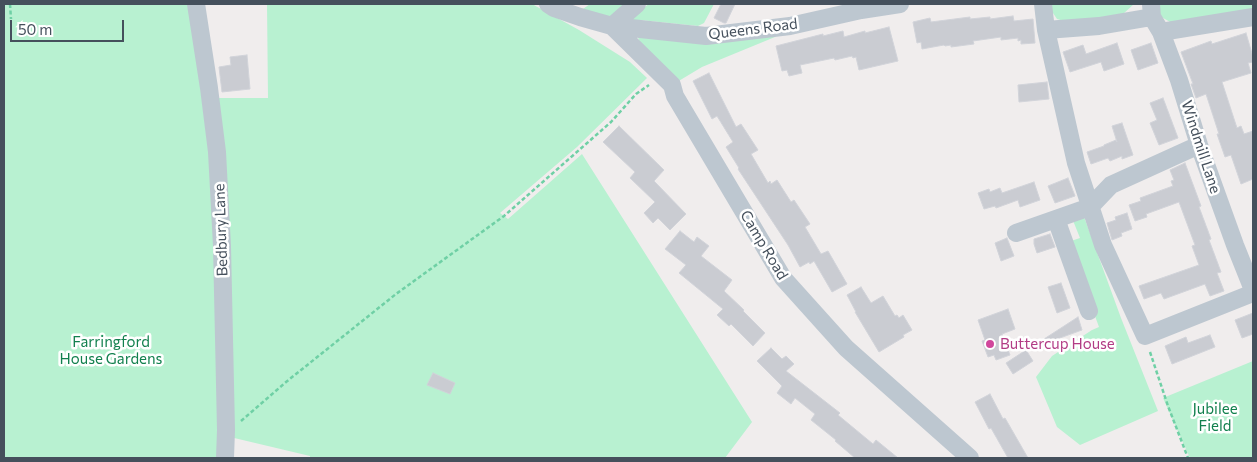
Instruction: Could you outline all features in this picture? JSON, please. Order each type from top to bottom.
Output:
[{"type":"street","name":"Bedbury Lane","points":[[196,4],[217,152],[222,246],[226,430],[224,458]]},
{"type":"street","name":"Queens Road","points":[[548,4],[580,17],[612,26],[706,36],[790,26],[861,10],[900,4]]},
{"type":"street","points":[[612,26],[637,4]]},
{"type":"street","points":[[1043,4],[1046,30],[1076,164],[1103,246],[1145,336]]},
{"type":"street","points":[[1046,30],[1099,26],[1155,18],[1253,17]]},
{"type":"street","name":"Windmill Lane","points":[[1145,336],[1253,292],[1199,145],[1179,80],[1155,18]]},
{"type":"street","name":"Camp Road","points":[[612,26],[672,85],[676,96],[783,278],[846,348],[970,458]]},
{"type":"street","points":[[1016,233],[1090,206],[1111,185],[1199,145]]},
{"type":"street","points":[[1056,219],[1089,311]]},
{"type":"path","points":[[10,4],[11,19]]},
{"type":"path","points":[[226,430],[230,430],[286,382],[396,294],[504,216],[610,122],[636,94],[662,75]]},
{"type":"path","points":[[1145,336],[1168,406],[1188,458]]},
{"type":"green space","name":"Farringford House Gardens","points":[[4,4],[188,4],[211,151],[220,458],[4,458]]},
{"type":"green space","points":[[267,4],[532,4],[579,30],[630,62],[647,78],[577,147],[500,213],[508,219],[582,154],[752,422],[725,458],[310,458],[310,456],[230,437],[215,98],[268,98]]},
{"type":"green space","points":[[590,4],[635,4],[640,10],[649,4],[714,4],[704,23],[698,26],[640,20],[641,36],[790,26],[775,37],[702,67],[672,85],[640,43],[635,29],[583,9]]},
{"type":"green space","points":[[1050,4],[1134,4],[1123,14],[1074,24],[1057,19],[1049,7]]},
{"type":"green space","points":[[1154,4],[1253,4],[1253,11],[1172,23],[1156,14]]},
{"type":"green space","points":[[1083,214],[1158,411],[1080,445],[1057,427],[1036,377],[1052,356],[1099,327],[1068,242],[1080,238],[1072,218]]},
{"type":"green space","name":"Jubilee Field","points":[[1253,361],[1253,458],[1190,458],[1163,398]]},
{"type":"building","points":[[721,4],[735,4],[726,23],[714,18]]},
{"type":"building","points":[[1013,16],[1014,21],[1033,19],[1035,43],[1021,44],[1021,40],[1018,41],[1018,38],[1001,40],[1001,37],[973,41],[974,44],[951,47],[951,45],[944,45],[922,49],[921,42],[917,43],[913,22],[930,18],[931,22],[970,17],[970,19],[990,17],[990,19]]},
{"type":"building","points":[[889,27],[898,61],[859,70],[856,57],[853,58],[852,56],[800,65],[802,73],[789,76],[787,70],[782,71],[776,46],[823,34],[823,36],[843,31],[844,37]]},
{"type":"building","points":[[1246,33],[1253,57],[1253,62],[1248,63],[1251,73],[1222,82],[1237,128],[1241,126],[1244,134],[1253,131],[1253,179],[1241,184],[1231,155],[1225,157],[1206,94],[1196,98],[1181,52],[1211,41],[1212,44]]},
{"type":"building","points":[[1117,43],[1124,64],[1104,71],[1101,62],[1070,72],[1063,52],[1083,45],[1086,54]]},
{"type":"building","points":[[1151,43],[1158,63],[1138,70],[1131,50]]},
{"type":"building","points":[[247,55],[250,89],[222,92],[219,67],[231,65],[230,57]]},
{"type":"building","points":[[709,73],[736,127],[741,124],[758,150],[751,154],[768,183],[770,181],[771,184],[777,180],[791,202],[794,200],[810,224],[805,227],[821,254],[828,251],[847,284],[832,292],[814,261],[800,267],[788,245],[738,169],[726,147],[733,142],[717,116],[712,119],[693,81]]},
{"type":"building","points":[[1047,82],[1049,99],[1019,102],[1018,85]]},
{"type":"building","points":[[1163,98],[1178,138],[1159,145],[1150,123],[1157,120],[1150,103]]},
{"type":"building","points":[[1122,123],[1133,155],[1122,159],[1122,156],[1110,161],[1108,158],[1091,164],[1087,152],[1116,140],[1117,142],[1112,126]]},
{"type":"building","points":[[619,126],[664,170],[654,181],[686,214],[670,230],[658,218],[653,223],[644,213],[655,202],[630,178],[635,172],[603,142]]},
{"type":"building","points":[[1185,163],[1201,206],[1199,207],[1221,272],[1217,273],[1224,291],[1210,296],[1205,284],[1164,299],[1161,293],[1144,299],[1139,286],[1199,265],[1192,246],[1195,245],[1179,202],[1146,214],[1147,217],[1135,221],[1129,205],[1141,201],[1140,198],[1173,186],[1171,181],[1174,180],[1170,170]]},
{"type":"building","points":[[1068,178],[1075,196],[1055,203],[1048,186]]},
{"type":"building","points":[[1034,182],[1040,200],[1020,207],[1018,200],[996,208],[995,206],[984,209],[978,193],[989,189],[990,192],[1000,188],[1002,193]]},
{"type":"building","points":[[1127,213],[1132,229],[1121,233],[1122,236],[1112,240],[1107,223],[1116,220],[1115,217]]},
{"type":"building","points":[[680,231],[694,242],[697,237],[709,246],[701,256],[732,280],[724,291],[765,333],[753,346],[731,324],[729,326],[717,315],[723,309],[679,273],[686,265],[665,249]]},
{"type":"building","points":[[1050,234],[1055,247],[1037,253],[1034,239]]},
{"type":"building","points":[[1007,238],[1014,256],[1001,261],[995,243]]},
{"type":"building","points":[[1061,283],[1070,308],[1057,313],[1048,287]]},
{"type":"building","points":[[861,287],[871,303],[883,296],[895,316],[897,315],[899,318],[903,315],[912,330],[879,352],[847,295]]},
{"type":"building","points":[[1008,309],[1015,329],[1002,334],[1010,355],[996,360],[994,355],[988,357],[982,341],[985,340],[978,320]]},
{"type":"building","points":[[1253,313],[1253,334],[1242,338],[1235,320]]},
{"type":"building","points":[[1078,317],[1082,330],[1046,343],[1044,339]]},
{"type":"building","points":[[1210,335],[1215,347],[1172,364],[1165,346],[1186,337],[1188,343]]},
{"type":"building","points":[[771,348],[782,359],[786,356],[794,364],[786,371],[840,413],[838,415],[873,444],[876,440],[898,458],[855,458],[811,420],[815,414],[795,398],[791,404],[777,393],[782,386],[757,361]]},
{"type":"building","points":[[1026,350],[1033,361],[1013,374],[1006,363]]},
{"type":"building","points":[[433,373],[455,383],[450,394],[427,385]]},
{"type":"building","points":[[990,394],[1003,419],[1005,418],[1028,458],[1008,458],[991,428],[989,429],[975,402]]},
{"type":"place","name":"Buttercup House","points":[[990,344]]}]
